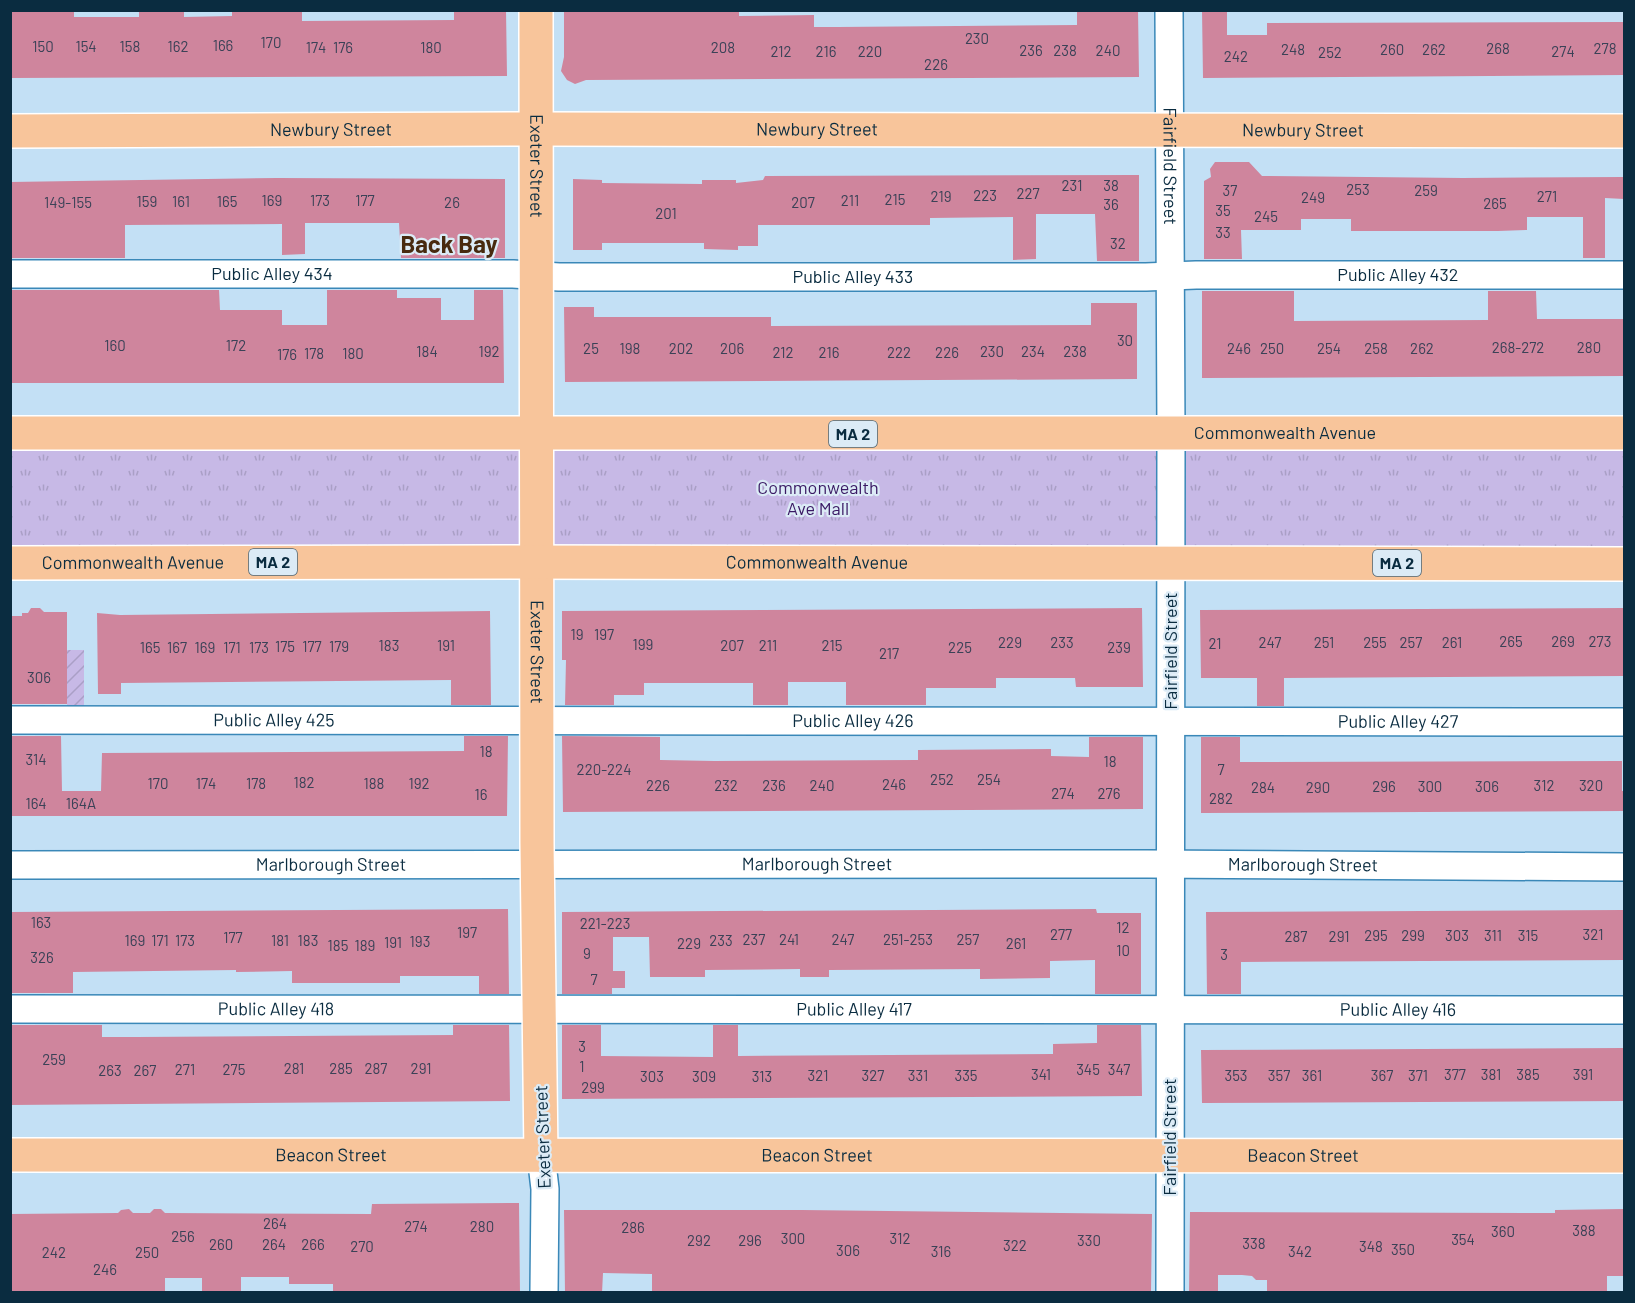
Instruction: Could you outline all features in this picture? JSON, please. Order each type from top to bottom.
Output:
[{"type":"main road","name":"Exeter Street","points":[[536,10],[536,721],[541,1155]]},
{"type":"main road","name":"Newbury Street","points":[[10,131],[1624,130]]},
{"type":"main road","name":"Commonwealth Avenue","points":[[10,434],[1624,433]]},
{"type":"main road","name":"Commonwealth Avenue","points":[[10,563],[1624,564]]},
{"type":"main road","name":"Beacon Street","points":[[10,1155],[1624,1156]]},
{"type":"street","name":"Fairfield Street","points":[[1169,10],[1170,1293]]},
{"type":"street","name":"Public Alley 434","points":[[10,274],[536,275]]},
{"type":"street","name":"Public Alley 433","points":[[536,275],[571,277],[1171,276]]},
{"type":"street","name":"Public Alley 432","points":[[1171,276],[1624,275]]},
{"type":"street","name":"Public Alley 425","points":[[10,720],[536,721]]},
{"type":"street","name":"Public Alley 426","points":[[536,721],[1171,721]]},
{"type":"street","name":"Public Alley 427","points":[[1171,721],[1624,722]]},
{"type":"street","name":"Marlborough Street","points":[[10,865],[1170,864],[1624,867]]},
{"type":"street","name":"Public Alley 418","points":[[10,1009],[539,1010]]},
{"type":"street","name":"Public Alley 417","points":[[539,1010],[1171,1010]]},
{"type":"street","name":"Public Alley 416","points":[[1171,1010],[1624,1010]]},
{"type":"street","name":"Exeter Street","points":[[541,1155],[545,1189],[544,1293]]},
{"type":"green space","name":"Commonwealth Ave Mall","points":[[1624,450],[1624,547],[11,547],[10,451]]},
{"type":"green space","points":[[67,650],[84,650],[84,712],[67,711]]},
{"type":"building","points":[[10,10],[74,10],[74,17],[139,17],[139,10],[184,10],[184,17],[232,16],[232,10],[302,10],[302,21],[454,20],[454,10],[506,10],[507,76],[10,78]]},
{"type":"building","points":[[564,10],[739,10],[739,16],[814,15],[814,27],[837,27],[1077,25],[1077,10],[1138,10],[1139,77],[586,80],[575,84],[567,80],[561,71],[564,57]]},
{"type":"building","points":[[1202,10],[1227,10],[1227,35],[1267,35],[1267,23],[1624,22],[1624,75],[1203,78]]},
{"type":"building","points":[[1215,162],[1249,162],[1262,176],[1624,177],[1624,199],[1605,198],[1605,258],[1583,258],[1583,217],[1527,217],[1527,230],[1498,231],[1351,231],[1351,219],[1301,219],[1301,230],[1241,230],[1242,259],[1204,259],[1204,181],[1211,177],[1210,169]]},
{"type":"building","points":[[1139,175],[1139,261],[1097,261],[1095,214],[1036,214],[1036,259],[1013,260],[1013,217],[930,218],[930,225],[758,225],[758,246],[738,246],[738,250],[704,249],[704,243],[602,243],[602,250],[573,250],[573,179],[602,180],[602,183],[702,184],[702,180],[736,180],[736,183],[763,180],[765,176]]},
{"type":"building","points":[[277,178],[505,179],[505,258],[401,258],[399,223],[305,223],[305,254],[282,255],[282,224],[125,225],[125,258],[10,258],[10,182]]},
{"type":"building","points":[[10,290],[219,290],[220,310],[282,310],[282,325],[327,325],[327,290],[397,290],[397,298],[441,298],[441,320],[474,320],[474,290],[503,290],[504,383],[10,383]]},
{"type":"building","points":[[1202,291],[1294,291],[1294,321],[1488,320],[1488,291],[1536,291],[1537,319],[1624,319],[1624,376],[1202,378]]},
{"type":"building","points":[[1091,303],[1137,303],[1137,379],[565,382],[564,307],[594,307],[594,317],[771,317],[771,326],[1091,325]]},
{"type":"building","points":[[31,608],[40,608],[44,612],[67,612],[67,704],[10,704],[10,616],[22,616],[22,613],[28,613]]},
{"type":"building","points":[[1142,608],[1143,687],[1076,687],[1075,678],[996,678],[996,688],[926,688],[926,705],[846,705],[846,682],[788,682],[788,705],[753,705],[753,683],[644,683],[644,695],[614,695],[614,705],[565,705],[566,660],[562,660],[562,611]]},
{"type":"building","points":[[1624,608],[1624,676],[1284,678],[1284,706],[1257,706],[1257,678],[1201,678],[1200,610]]},
{"type":"building","points":[[490,611],[491,705],[451,705],[451,680],[121,683],[121,694],[98,694],[97,613],[120,615]]},
{"type":"building","points":[[10,736],[61,736],[62,791],[101,791],[102,753],[464,751],[464,736],[508,736],[507,816],[10,816]]},
{"type":"building","points":[[562,736],[660,737],[660,760],[714,761],[918,760],[918,750],[1051,749],[1051,756],[1089,757],[1089,737],[1143,737],[1143,809],[563,812]]},
{"type":"building","points":[[1201,737],[1240,737],[1240,762],[1622,761],[1624,811],[1201,813]]},
{"type":"building","points":[[508,909],[509,994],[479,994],[479,976],[400,976],[400,983],[292,983],[292,971],[236,972],[236,970],[73,972],[73,993],[10,993],[10,912]]},
{"type":"building","points":[[1096,909],[1097,913],[1141,913],[1141,994],[1095,994],[1095,960],[1050,961],[1050,978],[980,979],[980,969],[829,970],[829,977],[800,977],[800,969],[705,970],[705,977],[650,977],[649,937],[613,937],[613,971],[625,971],[625,988],[612,988],[612,994],[562,994],[562,912]]},
{"type":"building","points":[[1624,910],[1624,960],[1241,962],[1241,994],[1207,994],[1206,912]]},
{"type":"building","points":[[10,1025],[102,1025],[102,1037],[137,1037],[453,1035],[453,1025],[509,1025],[510,1101],[10,1105]]},
{"type":"building","points":[[562,1025],[601,1025],[601,1056],[713,1057],[713,1025],[738,1025],[738,1056],[1053,1054],[1053,1044],[1097,1043],[1097,1025],[1141,1025],[1142,1096],[562,1099]]},
{"type":"building","points":[[1624,1048],[1624,1101],[1202,1103],[1201,1050]]},
{"type":"building","points":[[519,1203],[520,1293],[333,1293],[333,1284],[289,1284],[289,1277],[241,1277],[241,1293],[202,1293],[202,1278],[165,1278],[165,1293],[10,1292],[10,1214],[118,1213],[129,1209],[133,1213],[150,1213],[154,1209],[161,1209],[165,1213],[371,1214],[372,1204]]},
{"type":"building","points":[[1624,1209],[1624,1276],[1607,1276],[1607,1293],[1267,1293],[1267,1280],[1256,1280],[1252,1276],[1218,1275],[1218,1293],[1189,1293],[1190,1212],[1555,1213],[1555,1210]]},
{"type":"building","points":[[564,1210],[1152,1214],[1151,1293],[652,1293],[652,1274],[603,1273],[602,1293],[565,1293]]},
{"type":"district","name":"Back Bay","points":[[449,245]]}]
